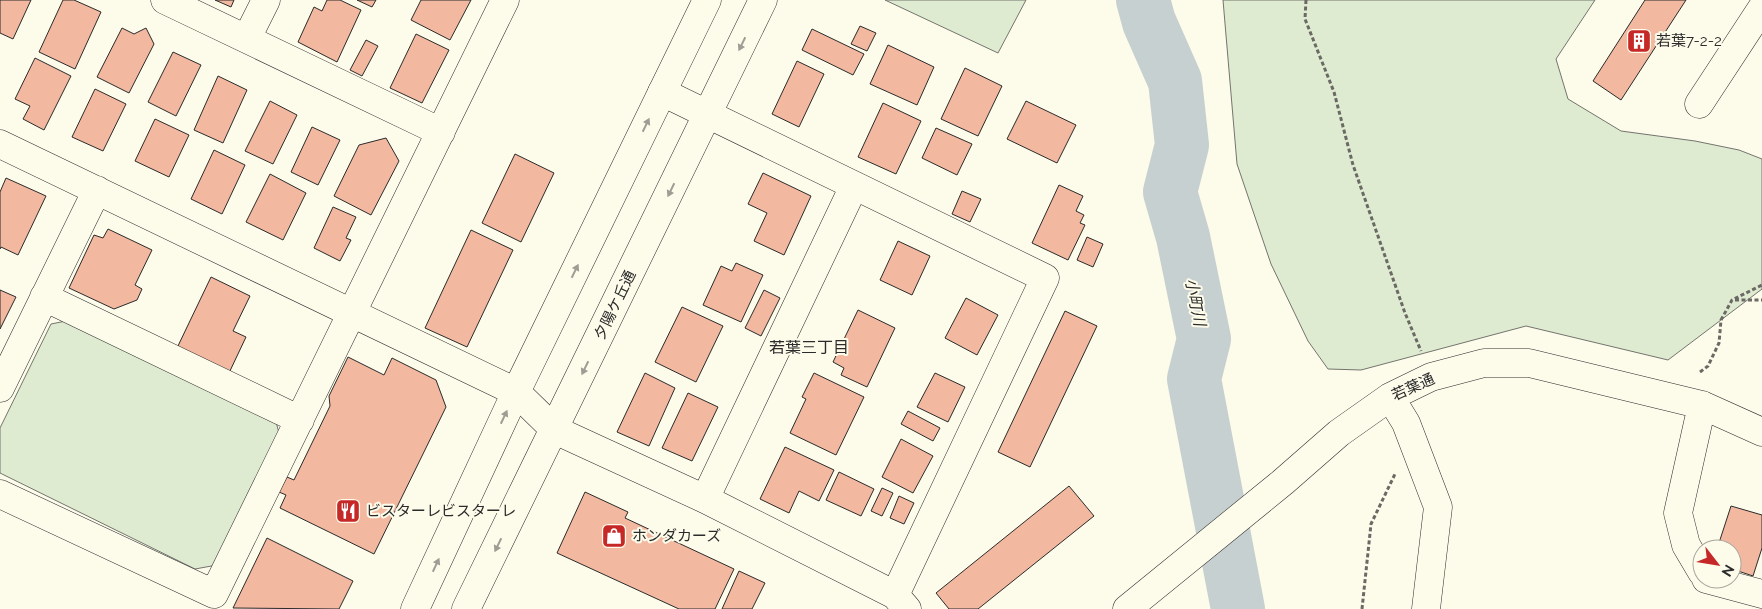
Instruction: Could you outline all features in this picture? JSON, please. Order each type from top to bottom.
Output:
[{"type":"street","points":[[165,0],[440,132]]},
{"type":"street","points":[[247,38],[266,0]]},
{"type":"street","points":[[0,494],[214,594],[505,0]]},
{"type":"street","points":[[415,609],[516,392],[707,0]]},
{"type":"street","name":"夕陽ケ丘通","points":[[466,609],[763,0]]},
{"type":"street","points":[[1699,104],[1762,8]]},
{"type":"street","points":[[0,144],[516,392],[554,430],[705,499],[901,602],[1045,278],[662,92]]},
{"type":"street","points":[[705,499],[854,186]]},
{"type":"street","points":[[0,388],[97,190]]},
{"type":"street","points":[[44,297],[300,420]]},
{"type":"street","name":"若葉通","points":[[1130,607],[1283,482],[1339,433],[1390,397],[1431,378],[1484,363],[1529,363],[1702,405],[1762,432]]},
{"type":"street","points":[[1390,397],[1406,423],[1438,507],[1426,609]]},
{"type":"street","points":[[1692,555],[1686,545],[1678,513],[1702,405]]},
{"type":"street","points":[[1742,589],[1762,594]]},
{"type":"path","points":[[1306,0],[1305,19],[1334,92],[1353,165],[1405,313],[1431,378]]},
{"type":"path","points":[[1700,372],[1708,366],[1719,344],[1721,320],[1732,300],[1762,285]]},
{"type":"path","points":[[1732,300],[1762,300]]},
{"type":"path","points":[[1362,609],[1371,524],[1395,473],[1416,449]]},
{"type":"green space","points":[[885,0],[1026,0],[998,53]]},
{"type":"green space","points":[[1223,0],[1595,0],[1556,59],[1568,99],[1621,131],[1695,141],[1739,150],[1762,159],[1762,289],[1668,360],[1526,326],[1361,370],[1328,369],[1308,341],[1271,264],[1237,164]]},
{"type":"green space","points":[[76,319],[274,414],[280,437],[217,565],[195,569],[0,473],[0,428],[51,324]]},
{"type":"building","points":[[0,0],[31,0],[13,39],[0,33]]},
{"type":"building","points":[[63,0],[74,0],[101,12],[75,69],[39,52]]},
{"type":"building","points":[[215,0],[234,0],[231,7]]},
{"type":"building","points":[[327,0],[340,0],[361,10],[337,62],[298,42],[314,7],[322,11]]},
{"type":"building","points":[[357,0],[376,0],[372,7]]},
{"type":"building","points":[[421,0],[471,0],[450,40],[411,20]]},
{"type":"building","name":"若葉7-2-2","points":[[1645,0],[1686,0],[1621,100],[1593,81]]},
{"type":"building","points":[[860,26],[876,33],[867,51],[851,44]]},
{"type":"building","points":[[122,28],[134,34],[146,28],[154,44],[129,93],[97,77]]},
{"type":"building","points":[[812,29],[864,54],[853,75],[802,50]]},
{"type":"building","points":[[416,34],[449,50],[422,103],[390,88]]},
{"type":"building","points":[[366,40],[378,46],[362,76],[350,70]]},
{"type":"building","points":[[888,45],[934,67],[917,105],[870,84]]},
{"type":"building","points":[[173,52],[201,65],[176,116],[148,102]]},
{"type":"building","points":[[35,58],[71,76],[44,130],[23,119],[30,106],[15,99]]},
{"type":"building","points":[[797,61],[824,74],[799,127],[772,114]]},
{"type":"building","points":[[965,68],[1002,86],[978,136],[941,119]]},
{"type":"building","points":[[218,76],[247,90],[223,143],[194,130]]},
{"type":"building","points":[[95,89],[126,104],[103,151],[72,137]]},
{"type":"building","points":[[270,101],[297,115],[273,164],[245,151]]},
{"type":"building","points":[[1026,101],[1076,125],[1057,163],[1007,139]]},
{"type":"building","points":[[883,103],[921,121],[896,174],[858,157]]},
{"type":"building","points":[[155,119],[189,135],[169,177],[135,161]]},
{"type":"building","points":[[312,127],[340,140],[318,185],[291,172]]},
{"type":"building","points":[[936,128],[972,144],[957,175],[922,158]]},
{"type":"building","points":[[386,138],[399,161],[371,215],[334,196],[359,145]]},
{"type":"building","points":[[214,150],[245,165],[222,214],[191,199]]},
{"type":"building","points":[[515,154],[554,173],[521,242],[482,223]]},
{"type":"building","points":[[763,173],[811,196],[784,255],[754,241],[767,213],[748,204]]},
{"type":"building","points":[[270,174],[306,193],[283,240],[246,222]]},
{"type":"building","points":[[6,178],[46,196],[18,255],[1,247],[0,249],[0,192]]},
{"type":"building","points":[[1059,185],[1083,196],[1076,211],[1084,215],[1080,223],[1085,225],[1068,260],[1032,243]]},
{"type":"building","points":[[962,191],[981,199],[970,222],[952,214]]},
{"type":"building","points":[[333,207],[356,217],[346,238],[351,240],[340,261],[314,248]]},
{"type":"building","points":[[108,229],[152,250],[135,285],[142,289],[137,300],[114,309],[69,288],[94,235],[103,238]]},
{"type":"building","points":[[471,230],[513,250],[467,347],[425,328]]},
{"type":"building","points":[[1087,237],[1103,244],[1093,267],[1077,260]]},
{"type":"building","points":[[898,241],[930,256],[912,295],[880,280]]},
{"type":"building","points":[[736,263],[763,275],[741,322],[703,305],[721,266],[732,271]]},
{"type":"building","points":[[211,277],[250,296],[233,331],[246,337],[229,373],[177,348]]},
{"type":"building","points":[[0,290],[16,297],[0,329]]},
{"type":"building","points":[[764,290],[780,298],[761,336],[745,328]]},
{"type":"building","points":[[966,298],[998,315],[977,355],[945,338]]},
{"type":"building","points":[[682,307],[723,326],[696,382],[655,362]]},
{"type":"building","points":[[858,310],[895,328],[867,387],[841,375],[844,368],[833,362]]},
{"type":"building","points":[[1065,311],[1097,326],[1030,467],[998,452]]},
{"type":"building","points":[[348,357],[384,375],[392,358],[436,380],[446,407],[374,554],[280,508],[286,495],[279,492],[287,477],[294,480],[330,406],[329,396]]},
{"type":"building","points":[[645,373],[675,388],[649,446],[617,432]]},
{"type":"building","points":[[814,373],[864,397],[836,455],[790,433],[806,399],[802,397]]},
{"type":"building","points":[[935,373],[965,387],[948,422],[917,407]]},
{"type":"building","points":[[688,393],[718,407],[692,461],[662,448]]},
{"type":"building","points":[[908,411],[940,428],[933,441],[901,424]]},
{"type":"building","points":[[901,439],[933,456],[913,493],[882,477]]},
{"type":"building","points":[[785,447],[834,470],[819,501],[799,491],[789,513],[760,499]]},
{"type":"building","points":[[839,472],[874,489],[861,516],[826,500]]},
{"type":"building","points":[[1069,486],[1094,516],[978,609],[949,609],[936,593]]},
{"type":"building","points":[[882,488],[893,493],[882,516],[871,511]]},
{"type":"building","name":"ホンダカーズ","points":[[585,492],[628,512],[625,518],[734,569],[715,609],[679,609],[557,553]]},
{"type":"building","points":[[899,496],[914,503],[904,524],[890,518]]},
{"type":"building","points":[[1731,506],[1762,515],[1762,548],[1753,576],[1742,572],[1742,539],[1720,539]]},
{"type":"building","points":[[267,538],[353,581],[339,609],[233,608]]},
{"type":"building","points":[[739,571],[765,583],[752,609],[722,609]]},
{"type":"waterway","name":"小町川","points":[[1143,0],[1149,22],[1175,81],[1182,145],[1170,192],[1183,237],[1204,339],[1194,379],[1238,609]]},
{"type":"place","name":"若葉7-2-2","points":[[1639,41]]},
{"type":"place","name":"ビスターレビスターレ","points":[[348,511]]},
{"type":"place","name":"ホンダカーズ","points":[[614,536]]},
{"type":"district","name":"若葉三丁目","points":[[809,347]]}]
